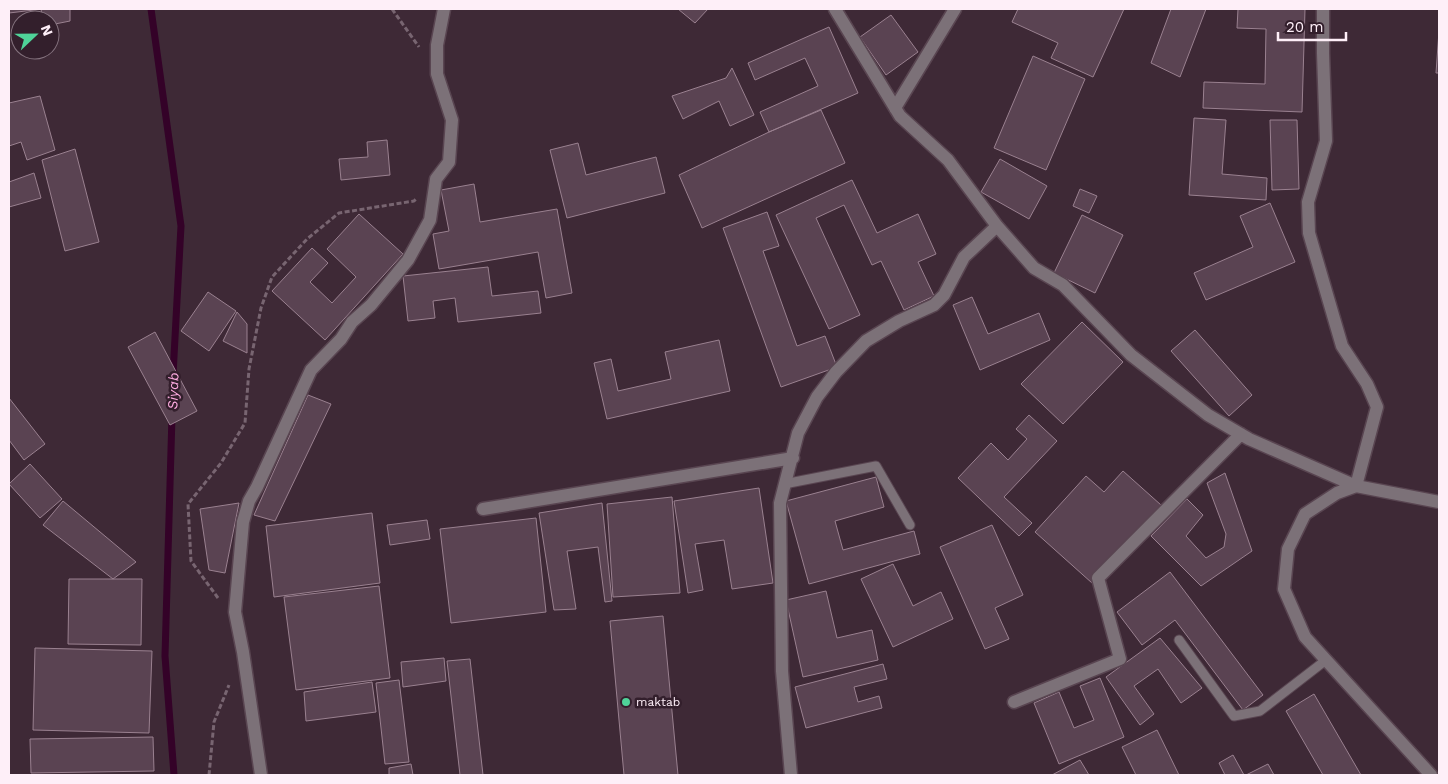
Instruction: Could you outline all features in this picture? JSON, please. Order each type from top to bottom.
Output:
[{"type":"street","points":[[261,775],[243,652],[235,612],[243,522],[249,502],[311,370],[340,340],[352,322],[371,305],[408,260],[430,220],[436,179],[449,162],[452,120],[437,74],[437,44],[444,9]]},
{"type":"street","points":[[835,9],[900,116],[948,160],[997,226],[1034,268],[1063,285],[1131,355],[1208,415],[1249,439],[1356,486],[1439,502]]},
{"type":"street","points":[[895,108],[956,9]]},
{"type":"street","points":[[1323,9],[1326,141],[1308,202],[1309,233],[1342,346],[1367,384],[1377,407],[1356,486]]},
{"type":"street","points":[[791,775],[782,671],[780,503],[798,433],[817,398],[836,372],[866,341],[899,321],[934,305],[944,294],[964,257],[997,226]]},
{"type":"street","points":[[1014,702],[1120,659],[1098,578],[1241,434]]},
{"type":"street","points":[[483,509],[793,458]]},
{"type":"street","points":[[1356,486],[1337,493],[1305,514],[1288,549],[1284,589],[1305,636],[1431,775]]},
{"type":"lane","points":[[784,484],[876,466],[910,525]]},
{"type":"lane","points":[[1179,640],[1234,716],[1260,711],[1326,660]]},
{"type":"path","points":[[392,9],[420,49]]},
{"type":"path","points":[[220,600],[191,561],[188,504],[222,463],[245,423],[249,369],[261,308],[272,277],[307,239],[339,213],[414,201],[436,179]]},
{"type":"path","points":[[209,775],[214,722],[243,652]]},
{"type":"building","points":[[9,9],[42,9],[10,10],[9,13]]},
{"type":"building","points":[[70,9],[70,21],[60,23],[60,10],[41,10]]},
{"type":"building","points":[[678,9],[708,9],[695,23]]},
{"type":"building","points":[[1018,9],[1124,9],[1093,77],[1051,58],[1058,43],[1012,22]]},
{"type":"building","points":[[1171,9],[1206,9],[1180,77],[1151,63]]},
{"type":"building","points":[[1238,9],[1305,9],[1302,112],[1203,108],[1204,82],[1265,84],[1266,29],[1237,28]]},
{"type":"building","points":[[891,15],[918,52],[886,75],[860,37]]},
{"type":"building","points":[[829,27],[858,93],[769,132],[760,112],[818,86],[805,58],[755,80],[748,63]]},
{"type":"building","points":[[1439,31],[1439,73],[1436,73]]},
{"type":"building","points":[[1033,56],[1085,79],[1046,170],[994,148]]},
{"type":"building","points":[[732,68],[754,115],[730,126],[719,101],[683,119],[672,96],[726,78]]},
{"type":"building","points":[[40,96],[55,150],[27,160],[21,142],[9,146],[9,103]]},
{"type":"building","points":[[821,110],[845,163],[702,228],[679,175],[769,132]]},
{"type":"building","points":[[1194,118],[1226,120],[1222,174],[1267,178],[1266,200],[1189,195]]},
{"type":"building","points":[[1270,120],[1297,120],[1299,189],[1272,190]]},
{"type":"building","points":[[387,140],[390,175],[341,180],[339,159],[368,157],[367,142]]},
{"type":"building","points":[[578,143],[586,175],[656,157],[665,193],[567,218],[550,150]]},
{"type":"building","points":[[75,149],[99,242],[65,251],[42,160]]},
{"type":"building","points":[[1000,159],[1047,186],[1029,219],[981,192]]},
{"type":"building","points":[[34,173],[41,198],[9,207],[9,182]]},
{"type":"building","points":[[852,180],[877,233],[918,214],[936,254],[918,262],[934,296],[904,310],[881,261],[872,265],[844,205],[816,218],[860,315],[829,329],[776,215]]},
{"type":"building","points":[[474,184],[480,222],[557,209],[572,293],[546,298],[538,252],[439,269],[433,234],[449,231],[441,190]]},
{"type":"building","points":[[1080,189],[1097,196],[1089,213],[1073,206]]},
{"type":"building","points":[[1270,203],[1295,262],[1206,300],[1194,273],[1253,247],[1240,216]]},
{"type":"building","points":[[767,212],[779,246],[763,251],[797,346],[825,336],[837,367],[781,387],[723,228]]},
{"type":"building","points":[[359,214],[403,254],[325,340],[272,291],[312,248],[328,263],[310,282],[332,303],[356,277],[327,249]]},
{"type":"building","points":[[1082,215],[1123,235],[1095,293],[1054,273]]},
{"type":"building","points":[[488,267],[492,296],[538,291],[541,313],[458,322],[455,298],[433,301],[435,318],[408,321],[403,276]]},
{"type":"building","points":[[208,292],[236,311],[209,351],[181,331]]},
{"type":"building","points":[[972,297],[988,334],[1039,313],[1050,340],[980,370],[953,305]]},
{"type":"building","points":[[237,312],[247,324],[247,353],[223,341]]},
{"type":"building","points":[[1082,322],[1123,362],[1063,424],[1021,384]]},
{"type":"building","points":[[1195,330],[1252,395],[1229,416],[1171,351]]},
{"type":"building","points":[[155,332],[197,411],[170,425],[128,347]]},
{"type":"building","points":[[719,340],[730,391],[607,419],[594,363],[611,359],[618,391],[671,379],[665,352]]},
{"type":"building","points":[[308,395],[331,404],[275,521],[254,515]]},
{"type":"building","points":[[9,398],[45,444],[24,460],[9,440]]},
{"type":"building","points":[[1029,415],[1057,441],[1004,497],[1032,523],[1019,536],[958,478],[991,443],[1008,460],[1027,439],[1016,429]]},
{"type":"building","points":[[30,464],[62,499],[40,518],[9,484]]},
{"type":"building","points":[[1123,471],[1161,505],[1092,583],[1035,532],[1086,476],[1104,492]]},
{"type":"building","points":[[1225,473],[1252,551],[1201,586],[1151,536],[1187,499],[1203,515],[1186,536],[1206,558],[1224,547],[1226,534],[1207,483]]},
{"type":"building","points":[[876,477],[884,507],[835,521],[843,550],[914,531],[920,554],[809,584],[786,501]]},
{"type":"building","points":[[759,488],[773,583],[732,589],[724,540],[695,544],[703,590],[688,593],[674,501]]},
{"type":"building","points":[[672,497],[680,593],[613,597],[607,504]]},
{"type":"building","points":[[63,501],[136,562],[113,579],[43,525]]},
{"type":"building","points":[[239,503],[225,573],[209,570],[200,509]]},
{"type":"building","points":[[602,503],[612,601],[605,602],[598,547],[567,551],[576,609],[554,610],[539,513]]},
{"type":"building","points":[[372,513],[380,583],[274,597],[266,526]]},
{"type":"building","points":[[536,518],[546,612],[451,623],[440,529]]},
{"type":"building","points":[[427,520],[430,539],[390,545],[387,525]]},
{"type":"building","points":[[992,525],[1023,595],[995,608],[1009,639],[985,649],[940,547]]},
{"type":"building","points":[[893,564],[913,606],[941,592],[953,619],[893,647],[861,579]]},
{"type":"building","points":[[1170,572],[1263,695],[1243,710],[1175,620],[1142,645],[1117,612]]},
{"type":"building","points":[[69,579],[142,579],[141,645],[68,644]]},
{"type":"building","points":[[379,586],[390,678],[296,690],[284,597]]},
{"type":"building","points":[[826,591],[837,638],[872,630],[878,660],[803,677],[786,600]]},
{"type":"building","points":[[663,616],[678,775],[624,775],[610,621]]},
{"type":"building","points":[[1160,638],[1202,688],[1181,703],[1158,669],[1134,686],[1154,714],[1140,725],[1106,677]]},
{"type":"building","points":[[35,648],[152,651],[149,733],[33,730]]},
{"type":"building","points":[[444,658],[446,681],[403,687],[401,662]]},
{"type":"building","points":[[470,659],[483,775],[460,775],[447,661]]},
{"type":"building","points":[[883,664],[887,679],[854,687],[858,702],[879,696],[882,708],[806,728],[795,687]]},
{"type":"building","points":[[1100,678],[1124,737],[1059,764],[1034,703],[1059,692],[1074,728],[1094,720],[1080,686]]},
{"type":"building","points":[[399,680],[409,762],[385,764],[376,683]]},
{"type":"building","points":[[372,682],[376,712],[306,721],[304,692]]},
{"type":"building","points":[[1314,694],[1361,775],[1323,775],[1286,711]]},
{"type":"building","points":[[1157,730],[1179,775],[1136,775],[1122,747]]},
{"type":"building","points":[[153,737],[154,771],[31,773],[30,739]]},
{"type":"building","points":[[1233,755],[1244,775],[1225,775],[1219,763]]},
{"type":"building","points":[[1080,760],[1089,775],[1052,775]]},
{"type":"building","points":[[411,764],[413,775],[389,775],[389,768]]},
{"type":"building","points":[[1268,764],[1274,775],[1246,775]]},
{"type":"waterway","name":"Siyab","points":[[151,9],[181,226],[173,375]]},
{"type":"waterway","name":"Siyab","points":[[172,416],[165,656],[174,775]]},
{"type":"place","name":"maktab","points":[[626,702]]}]
